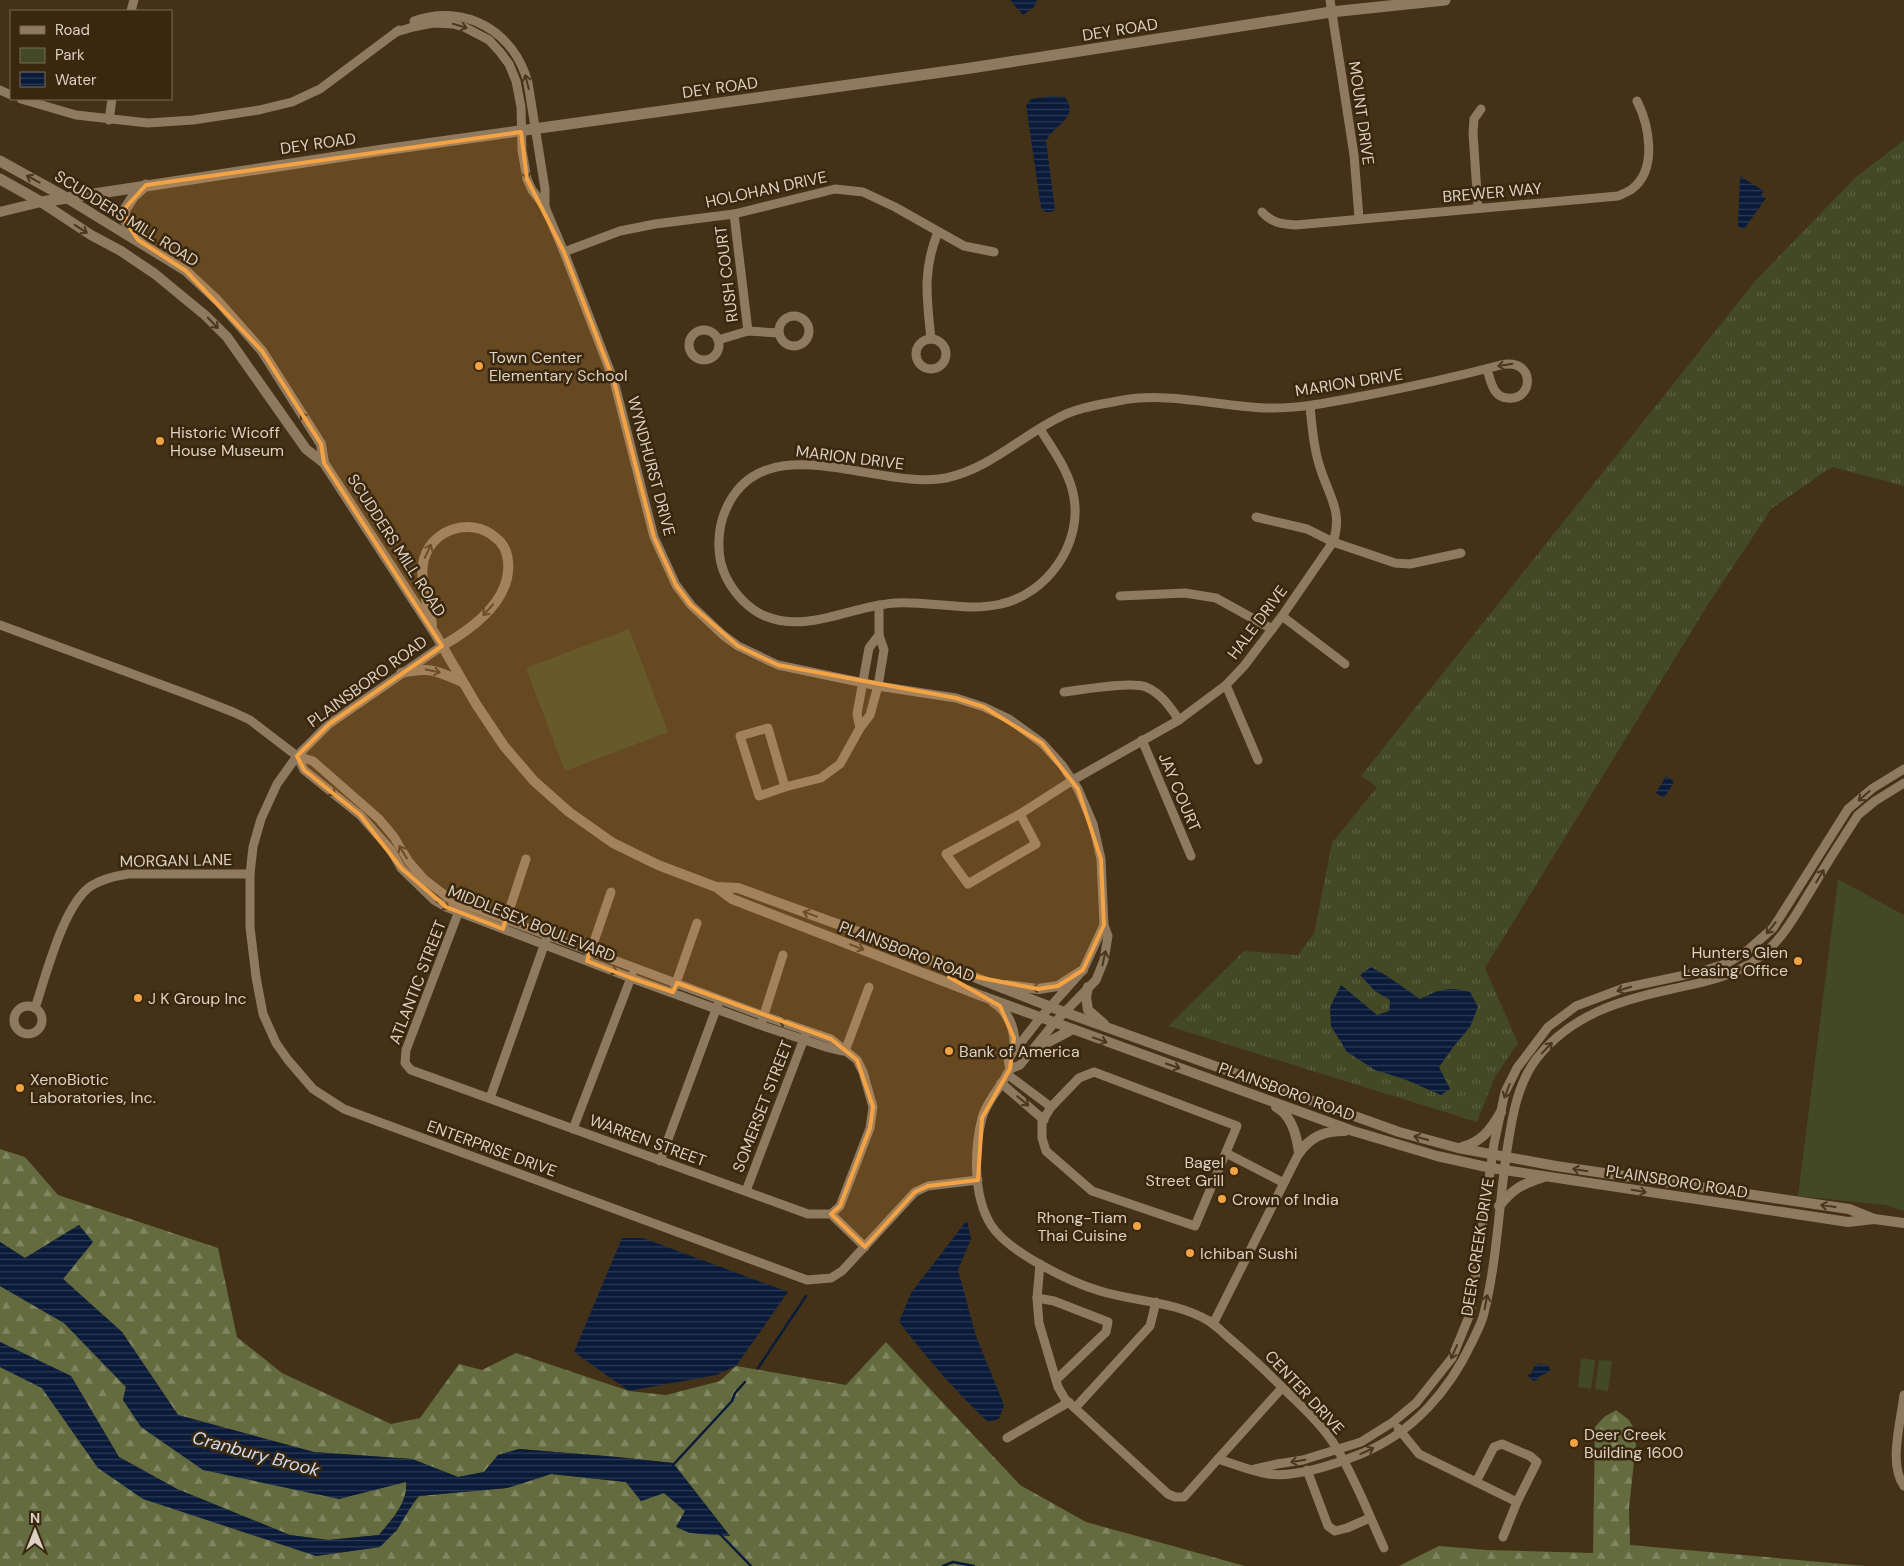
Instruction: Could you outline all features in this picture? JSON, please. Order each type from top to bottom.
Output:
[{"type":"main road","name":"DEY ROAD","points":[[40,202],[146,185],[961,70],[1331,12],[1445,0]]},
{"type":"main road","name":"SCUDDERS MILL ROAD","points":[[0,161],[65,198]]},
{"type":"main road","name":"SCUDDERS MILL ROAD","points":[[0,179],[40,202]]},
{"type":"main road","points":[[138,240],[126,222],[124,211],[133,197],[146,185]]},
{"type":"street","name":"MOUNT DRIVE","points":[[1330,0],[1354,156],[1359,218]]},
{"type":"street","name":"WYNDHURST DRIVE","points":[[24,100],[76,115],[148,123],[193,120],[259,110],[292,102],[320,89],[413,21],[442,15],[468,18],[493,31],[511,48],[524,70],[528,83],[546,189],[545,206]]},
{"type":"street","name":"WYNDHURST DRIVE","points":[[396,32],[424,24],[442,22],[464,27],[489,40],[505,58],[513,72],[521,107],[522,150],[527,179],[532,190],[545,206],[614,382],[654,537],[676,585],[691,605],[738,646],[778,665],[878,686],[956,698],[984,707],[1009,719],[1042,743],[1073,780],[1092,824],[1101,859],[1104,925],[1108,936],[1104,960],[1096,980],[1055,1022]]},
{"type":"street","points":[[108,120],[112,100]]},
{"type":"street","name":"BREWER WAY","points":[[1262,212],[1269,220],[1279,224],[1296,225],[1618,196],[1632,190],[1641,180],[1647,165],[1649,148],[1648,128],[1637,101]]},
{"type":"street","points":[[1478,208],[1473,133],[1474,120],[1481,109]]},
{"type":"street","name":"HOLOHAN DRIVE","points":[[564,252],[620,231],[655,224],[734,214],[835,189],[863,192],[895,207],[964,246],[994,252]]},
{"type":"street","name":"SCUDDERS MILL ROAD","points":[[65,198],[138,240],[186,271],[218,301],[262,351],[321,444],[324,463]]},
{"type":"street","name":"SCUDDERS MILL ROAD","points":[[40,202],[155,274],[206,316],[226,337],[306,449],[324,463],[442,646]]},
{"type":"street","name":"DEY ROAD","points":[[0,212],[40,202]]},
{"type":"street","name":"RUSH COURT","points":[[734,214],[748,330]]},
{"type":"street","points":[[931,339],[926,273],[930,251],[938,232]]},
{"type":"street","points":[[718,340],[748,330],[779,333]]},
{"type":"street","name":"MARION DRIVE","points":[[1040,429],[1067,474],[1075,499],[1074,523],[1068,546],[1052,573],[1032,592],[1001,604],[962,607],[924,603],[896,603],[808,622],[792,623],[765,616],[750,607],[738,596],[724,574],[719,534],[722,518],[728,503],[748,480],[761,472],[783,464],[802,463],[908,480],[946,478],[1005,452],[1040,429],[1074,410],[1123,400],[1154,398],[1266,408],[1310,406],[1415,386],[1508,364],[1514,363],[1520,366],[1527,375],[1525,390],[1522,394],[1511,398],[1501,396],[1493,386],[1487,369]]},
{"type":"street","name":"HALE DRIVE","points":[[1073,780],[1179,720],[1226,685],[1244,666],[1282,616],[1333,542],[1337,530],[1337,516],[1314,446],[1310,406]]},
{"type":"street","points":[[1256,517],[1307,529],[1333,542],[1396,563],[1410,564],[1461,554]]},
{"type":"street","points":[[434,632],[423,583],[422,566],[430,545],[437,537],[454,529],[474,528],[492,534],[498,539],[507,555],[507,580],[503,590],[483,616],[458,637],[442,646]]},
{"type":"street","points":[[1120,596],[1185,592],[1216,598],[1272,629]]},
{"type":"street","points":[[785,787],[768,728],[740,736],[759,796],[821,778],[840,764],[860,728],[870,716],[878,686],[884,650],[879,635],[880,605]]},
{"type":"street","points":[[1282,616],[1345,664]]},
{"type":"street","points":[[0,625],[234,712],[250,720],[297,756]]},
{"type":"street","points":[[860,728],[857,714],[869,648],[879,635]]},
{"type":"street","name":"PLAINSBORO ROAD","points":[[297,756],[329,724],[442,646],[462,682],[504,746],[534,781],[569,812],[613,843],[658,865],[716,887],[732,899],[1073,1030],[1353,1131],[1437,1156],[1490,1168],[1546,1177],[1848,1222],[1874,1219]]},
{"type":"street","points":[[401,673],[422,669],[430,670],[462,682]]},
{"type":"street","points":[[1226,685],[1258,760]]},
{"type":"street","points":[[1064,692],[1125,686],[1146,687],[1169,705],[1179,720]]},
{"type":"street","name":"JAY COURT","points":[[1142,740],[1191,856]]},
{"type":"street","name":"ENTERPRISE DRIVE","points":[[297,756],[277,784],[253,848],[250,874],[250,927],[256,977],[263,1014],[276,1043],[313,1089],[344,1109],[807,1280],[831,1278],[842,1271],[915,1192],[928,1186],[978,1180]]},
{"type":"street","name":"MIDDLESEX BOULEVARD","points":[[297,756],[313,761],[379,819],[394,837],[409,862],[424,879],[450,899],[505,924],[544,945],[760,1025],[803,1040],[845,1051]]},
{"type":"street","name":"MIDDLESEX BOULEVARD","points":[[297,756],[304,770],[360,815],[391,850],[401,868],[434,900],[458,913],[548,935],[764,1016],[831,1039],[857,1060],[863,1072],[873,1108],[870,1128],[840,1206],[831,1214]]},
{"type":"street","name":"DEER CREEK DRIVE","points":[[1253,1470],[1303,1460],[1361,1442],[1393,1422],[1416,1403],[1452,1358],[1470,1314],[1492,1154],[1505,1092],[1517,1068],[1548,1027],[1576,1006],[1624,988],[1699,972],[1728,963],[1755,945],[1772,928],[1848,810],[1873,788],[1904,769]]},
{"type":"street","points":[[1020,814],[1036,844],[968,884],[946,854],[1020,814],[1073,780]]},
{"type":"street","name":"DEER CREEK DRIVE","points":[[1253,1470],[1269,1474],[1301,1472],[1344,1461],[1370,1450],[1401,1433],[1428,1409],[1452,1379],[1465,1358],[1484,1316],[1504,1170],[1516,1103],[1524,1080],[1537,1058],[1560,1034],[1597,1010],[1626,999],[1708,982],[1734,973],[1754,962],[1779,939],[1858,815],[1875,801],[1904,783]]},
{"type":"street","points":[[505,924],[526,859]]},
{"type":"street","name":"MORGAN LANE","points":[[35,1008],[63,927],[74,905],[90,887],[111,877],[128,874],[250,874]]},
{"type":"street","name":"PLAINSBORO ROAD","points":[[716,887],[738,888],[1111,1029],[1386,1127],[1458,1148],[1627,1177],[1848,1209],[1874,1219],[1904,1223]]},
{"type":"street","points":[[587,961],[611,892]]},
{"type":"street","name":"ATLANTIC STREET","points":[[411,1070],[405,1063],[406,1050],[462,903]]},
{"type":"street","points":[[673,992],[697,923]]},
{"type":"street","name":"WYNDHURST DRIVE","points":[[1041,1017],[1083,970],[1104,925]]},
{"type":"street","points":[[490,1098],[548,935]]},
{"type":"street","points":[[760,1025],[783,955]]},
{"type":"street","points":[[573,1129],[634,967]]},
{"type":"street","points":[[979,979],[1011,986],[1038,989],[1058,986],[1083,970]]},
{"type":"street","points":[[845,1051],[870,987]]},
{"type":"street","points":[[1088,987],[1086,998],[1088,1010],[1111,1029]]},
{"type":"street","points":[[982,996],[1000,1006],[1010,1020],[1015,1050]]},
{"type":"street","points":[[660,1161],[720,999]]},
{"type":"street","name":"CENTER DRIVE","points":[[1041,1017],[1008,1059],[1008,1071],[982,1118],[978,1147],[978,1180],[984,1211],[992,1226],[1005,1241],[1040,1264],[1067,1278],[1100,1291],[1156,1302],[1192,1312],[1212,1324],[1255,1360],[1313,1418],[1344,1461],[1384,1548]]},
{"type":"street","name":"CENTER DRIVE","points":[[1008,1071],[1020,1065],[1055,1022]]},
{"type":"street","points":[[1033,1050],[1073,1030]]},
{"type":"street","name":"SOMERSET STREET","points":[[746,1191],[806,1031]]},
{"type":"street","name":"WARREN STREET","points":[[411,1070],[808,1214],[831,1214]]},
{"type":"street","points":[[1008,1071],[1051,1107]]},
{"type":"street","points":[[1094,1072],[1237,1126],[1195,1226],[1092,1191],[1046,1151],[1042,1138],[1044,1120],[1051,1107],[1079,1078],[1094,1072]]},
{"type":"street","points":[[1001,1083],[1044,1120]]},
{"type":"street","points":[[1260,1098],[1280,1109],[1287,1118],[1295,1132],[1299,1153]]},
{"type":"street","points":[[1458,1148],[1473,1144],[1488,1133],[1501,1112]]},
{"type":"street","points":[[1212,1324],[1304,1146],[1318,1135],[1335,1131],[1353,1131]]},
{"type":"street","points":[[1226,1153],[1284,1183]]},
{"type":"street","points":[[1500,1206],[1511,1192],[1524,1183],[1546,1177]]},
{"type":"street","points":[[831,1214],[865,1247]]},
{"type":"street","points":[[1040,1264],[1037,1298],[1039,1323],[1058,1387],[1072,1405],[1168,1494],[1175,1497],[1184,1497],[1282,1388]]},
{"type":"street","points":[[1037,1298],[1054,1302],[1108,1322],[1106,1332],[1056,1380]]},
{"type":"street","points":[[1007,1438],[1072,1405],[1150,1326],[1156,1302]]},
{"type":"street","points":[[1904,1396],[1896,1464],[1899,1477],[1904,1486]]},
{"type":"street","points":[[1393,1422],[1419,1454],[1518,1502]]},
{"type":"street","points":[[1476,1482],[1494,1448],[1502,1444],[1530,1456],[1537,1462],[1503,1537]]},
{"type":"street","points":[[1218,1459],[1253,1470]]},
{"type":"street","points":[[1307,1470],[1328,1526],[1335,1531],[1341,1530],[1370,1518]]},
{"type":"highlighted area","points":[[521,132],[527,179],[564,252],[614,381],[654,537],[676,585],[691,605],[738,646],[778,665],[956,698],[984,707],[1042,743],[1078,789],[1101,859],[1104,925],[1083,970],[1058,986],[1038,989],[951,972],[949,977],[1000,1006],[1014,1038],[1010,1069],[982,1118],[978,1180],[928,1186],[915,1192],[865,1247],[831,1214],[840,1206],[870,1128],[873,1107],[857,1060],[831,1039],[677,983],[673,992],[631,978],[587,961],[590,951],[506,919],[503,929],[446,907],[401,868],[360,815],[304,770],[297,756],[329,724],[442,646],[324,463],[321,444],[262,351],[186,271],[138,240],[126,222],[126,207],[146,185]]},
{"type":"green space","points":[[1904,140],[1904,486],[1832,467],[1772,508],[1707,606],[1485,968],[1518,1043],[1495,1077],[1477,1122],[1168,1026],[1244,951],[1298,955],[1314,933],[1332,843],[1377,787],[1361,776],[1756,280],[1856,177]]},
{"type":"green space","points":[[629,629],[668,732],[565,771],[526,668]]},
{"type":"green space","points":[[1838,879],[1904,915],[1904,1211],[1886,1205],[1798,1196]]},
{"type":"green space","points":[[0,1149],[25,1157],[58,1195],[218,1248],[237,1337],[282,1373],[391,1424],[420,1418],[459,1364],[482,1370],[516,1353],[629,1391],[666,1395],[720,1381],[736,1366],[846,1385],[886,1342],[1020,1485],[1086,1522],[1245,1566],[0,1566],[0,1367],[42,1388],[98,1468],[316,1556],[380,1547],[419,1496],[507,1488],[551,1474],[626,1482],[641,1501],[664,1493],[685,1511],[677,1527],[690,1533],[730,1536],[673,1463],[519,1449],[498,1455],[484,1472],[458,1477],[412,1459],[314,1452],[178,1415],[122,1332],[63,1279],[92,1242],[79,1225],[25,1258],[0,1242]]},
{"type":"green space","points":[[0,1286],[64,1323],[126,1387],[123,1400],[339,1499],[406,1481],[402,1504],[379,1535],[328,1540],[290,1535],[177,1489],[119,1457],[71,1376],[0,1342]]},
{"type":"green space","points":[[1581,1358],[1595,1360],[1591,1389],[1578,1387]]},
{"type":"green space","points":[[1599,1360],[1612,1361],[1608,1391],[1595,1389]]},
{"type":"green space","points":[[1616,1410],[1629,1420],[1637,1434],[1629,1508],[1630,1545],[1866,1566],[1399,1566],[1439,1546],[1487,1550],[1593,1553],[1595,1427],[1604,1417]]},
{"type":"water","points":[[1010,0],[1037,0],[1034,7],[1023,15]]},
{"type":"water","points":[[1052,96],[1065,97],[1069,105],[1069,111],[1068,116],[1046,141],[1055,210],[1045,212],[1041,208],[1026,105],[1031,99]]},
{"type":"water","points":[[1740,176],[1764,191],[1761,195],[1766,198],[1745,228],[1742,229],[1738,226]]},
{"type":"water","points":[[1666,776],[1674,782],[1664,798],[1656,793]]},
{"type":"water","points":[[1371,967],[1420,999],[1433,993],[1450,989],[1470,992],[1478,1007],[1470,1027],[1439,1067],[1450,1089],[1441,1095],[1404,1079],[1375,1070],[1347,1052],[1331,1026],[1330,1007],[1341,985],[1377,1015],[1389,1011],[1390,1000],[1375,991],[1360,975]]},
{"type":"water","points":[[967,1220],[971,1239],[958,1270],[976,1336],[1004,1405],[999,1419],[988,1422],[942,1374],[899,1322],[911,1293]]},
{"type":"water","points":[[79,1225],[93,1242],[63,1279],[122,1332],[178,1415],[314,1452],[412,1459],[458,1477],[484,1472],[498,1455],[519,1449],[673,1463],[730,1536],[690,1533],[676,1527],[685,1511],[664,1493],[641,1501],[626,1482],[551,1474],[507,1488],[419,1496],[397,1530],[380,1547],[316,1556],[143,1499],[98,1468],[42,1388],[0,1367],[0,1342],[71,1376],[119,1457],[177,1489],[290,1535],[328,1540],[379,1535],[402,1504],[405,1497],[406,1482],[339,1499],[203,1470],[141,1427],[123,1400],[126,1387],[64,1323],[0,1286],[0,1242],[25,1258]]},
{"type":"water","points":[[622,1238],[643,1238],[788,1292],[736,1366],[716,1375],[629,1391],[574,1352]]},
{"type":"water","points":[[1538,1364],[1548,1365],[1550,1370],[1533,1381],[1527,1375],[1531,1374],[1534,1367]]},
{"type":"waterway","points":[[758,1368],[806,1296]]},
{"type":"waterway","points":[[673,1465],[732,1401],[735,1393],[745,1382]]},
{"type":"waterway","name":"Cranbury Brook","points":[[719,1533],[751,1566]]},
{"type":"waterway","name":"Cranbury Brook","points":[[943,1566],[953,1562],[974,1566]]},
{"type":"place","name":"Town Center Elementary School","points":[[479,366]]},
{"type":"place","name":"Historic Wicoff House Museum","points":[[160,441]]},
{"type":"place","name":"Hunters Glen Leasing Office","points":[[1798,961]]},
{"type":"place","name":"J K Group Inc","points":[[138,998]]},
{"type":"place","name":"Bank of America","points":[[949,1051]]},
{"type":"place","name":"XenoBiotic Laboratories, Inc.","points":[[20,1088]]},
{"type":"place","name":"Bagel Street Grill","points":[[1234,1171]]},
{"type":"place","name":"Crown of India","points":[[1222,1199]]},
{"type":"place","name":"Rhong-Tiam Thai Cuisine","points":[[1137,1226]]},
{"type":"place","name":"Ichiban Sushi","points":[[1190,1253]]},
{"type":"place","name":"Deer Creek Building 1600","points":[[1574,1443]]}]
